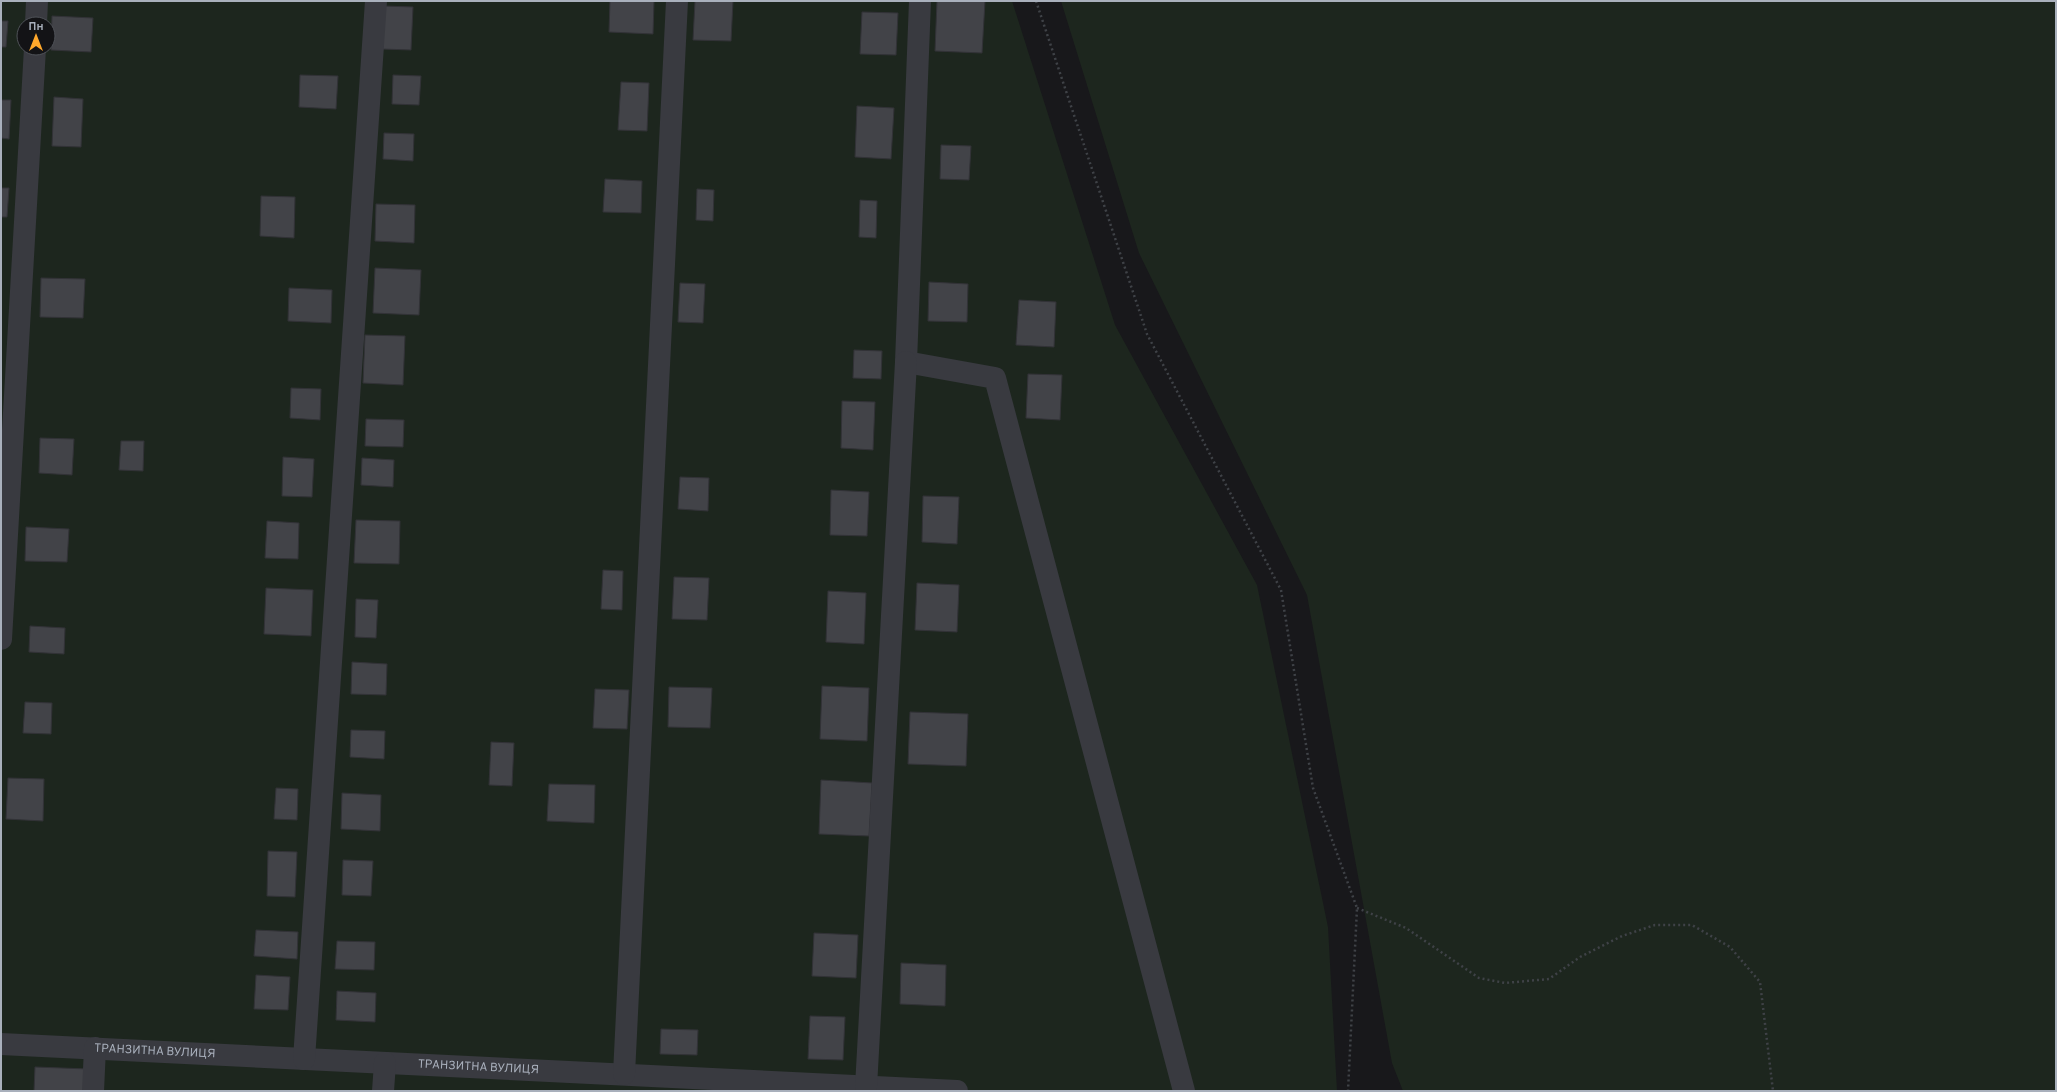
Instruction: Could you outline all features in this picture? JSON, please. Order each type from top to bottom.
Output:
[{"type":"street","points":[[37,16],[38,1]]},
{"type":"street","points":[[304,1059],[376,1]]},
{"type":"street","points":[[624,1074],[677,1]]},
{"type":"street","points":[[866,1086],[906,362],[920,1]]},
{"type":"street","points":[[1,639],[35,56]]},
{"type":"street","points":[[906,362],[995,378],[1184,1091]]},
{"type":"street","name":"ТРАНЗИТНА ВУЛИЦЯ","points":[[1,1044],[956,1091]]},
{"type":"street","points":[[93,1091],[95,1048]]},
{"type":"street","points":[[383,1091],[385,1063]]},
{"type":"path","points":[[1036,1],[1147,334],[1281,590],[1313,788],[1357,908],[1348,1091]]},
{"type":"path","points":[[1357,908],[1406,928],[1479,978],[1504,983],[1549,979],[1580,957],[1622,936],[1655,925],[1692,925],[1730,947],[1760,982],[1773,1091]]},
{"type":"shaded area","points":[[1,1],[1012,1],[1115,325],[1257,585],[1328,927],[1337,1091],[1,1091]]},
{"type":"shaded area","points":[[1061,1],[2056,1],[2056,1091],[1403,1091],[1392,1063],[1307,595],[1139,253]]},
{"type":"building","points":[[610,1],[654,1],[653,34],[609,32]]},
{"type":"building","points":[[695,1],[733,1],[731,41],[693,40]]},
{"type":"building","points":[[937,1],[985,1],[982,53],[935,51]]},
{"type":"building","points":[[384,6],[413,7],[411,50],[382,49]]},
{"type":"building","points":[[862,12],[898,13],[896,55],[860,54]]},
{"type":"building","points":[[56,16],[93,18],[91,52],[56,50]]},
{"type":"building","points":[[1,21],[8,21],[6,47],[1,47]]},
{"type":"building","points":[[300,75],[338,76],[336,109],[299,107]]},
{"type":"building","points":[[393,75],[421,76],[419,105],[392,104]]},
{"type":"building","points":[[621,82],[649,83],[647,131],[618,130]]},
{"type":"building","points":[[54,97],[83,99],[81,147],[52,146]]},
{"type":"building","points":[[1,100],[11,100],[9,139],[1,138]]},
{"type":"building","points":[[857,106],[894,108],[891,159],[855,157]]},
{"type":"building","points":[[384,133],[414,134],[413,161],[383,159]]},
{"type":"building","points":[[941,145],[971,146],[969,180],[940,179]]},
{"type":"building","points":[[605,179],[642,181],[641,213],[603,212]]},
{"type":"building","points":[[1,188],[9,188],[7,217],[1,217]]},
{"type":"building","points":[[697,189],[714,190],[713,221],[696,220]]},
{"type":"building","points":[[261,196],[295,197],[294,238],[260,236]]},
{"type":"building","points":[[860,200],[877,201],[876,238],[859,237]]},
{"type":"building","points":[[376,204],[415,205],[414,243],[375,241]]},
{"type":"building","points":[[375,268],[421,270],[419,315],[373,313]]},
{"type":"building","points":[[41,278],[85,279],[83,318],[40,317]]},
{"type":"building","points":[[929,282],[968,284],[967,322],[928,321]]},
{"type":"building","points":[[680,283],[705,284],[703,323],[678,322]]},
{"type":"building","points":[[289,288],[332,290],[331,323],[288,321]]},
{"type":"building","points":[[1019,300],[1056,302],[1054,347],[1016,345]]},
{"type":"building","points":[[365,335],[405,336],[403,385],[363,383]]},
{"type":"building","points":[[854,350],[882,351],[881,379],[853,378]]},
{"type":"building","points":[[1028,374],[1062,375],[1060,420],[1026,418]]},
{"type":"building","points":[[291,388],[321,389],[320,420],[290,418]]},
{"type":"building","points":[[842,401],[875,402],[873,450],[841,448]]},
{"type":"building","points":[[366,419],[404,420],[403,447],[365,446]]},
{"type":"building","points":[[40,438],[74,439],[72,475],[39,473]]},
{"type":"building","points":[[121,441],[144,441],[143,471],[119,470]]},
{"type":"building","points":[[283,457],[314,459],[312,497],[282,496]]},
{"type":"building","points":[[362,458],[394,460],[393,487],[361,485]]},
{"type":"building","points":[[680,477],[709,478],[708,511],[678,509]]},
{"type":"building","points":[[831,490],[869,492],[867,536],[830,535]]},
{"type":"building","points":[[923,496],[959,497],[957,544],[922,542]]},
{"type":"building","points":[[356,520],[400,521],[399,564],[354,563]]},
{"type":"building","points":[[267,521],[299,523],[298,559],[265,558]]},
{"type":"building","points":[[26,527],[69,529],[67,562],[25,561]]},
{"type":"building","points":[[603,570],[623,571],[622,610],[601,609]]},
{"type":"building","points":[[674,577],[709,578],[707,620],[672,619]]},
{"type":"building","points":[[917,583],[959,585],[957,632],[915,630]]},
{"type":"building","points":[[266,588],[313,590],[311,636],[264,634]]},
{"type":"building","points":[[828,591],[866,593],[864,644],[826,642]]},
{"type":"building","points":[[356,599],[378,600],[376,638],[355,637]]},
{"type":"building","points":[[30,626],[65,628],[64,654],[29,652]]},
{"type":"building","points":[[352,662],[387,664],[386,695],[351,694]]},
{"type":"building","points":[[822,686],[869,688],[867,741],[820,739]]},
{"type":"building","points":[[669,687],[712,688],[710,728],[668,727]]},
{"type":"building","points":[[595,689],[629,690],[627,729],[593,728]]},
{"type":"building","points":[[25,702],[52,703],[51,734],[23,733]]},
{"type":"building","points":[[910,712],[968,714],[966,766],[908,764]]},
{"type":"building","points":[[351,730],[385,731],[384,759],[350,757]]},
{"type":"building","points":[[491,742],[514,743],[512,786],[489,785]]},
{"type":"building","points":[[8,778],[44,779],[43,821],[6,819]]},
{"type":"building","points":[[821,780],[872,783],[869,836],[819,834]]},
{"type":"building","points":[[549,784],[595,785],[594,823],[547,821]]},
{"type":"building","points":[[276,788],[298,789],[297,820],[274,819]]},
{"type":"building","points":[[342,793],[381,795],[380,831],[341,829]]},
{"type":"building","points":[[268,851],[297,852],[295,897],[267,896]]},
{"type":"building","points":[[343,860],[373,861],[371,896],[342,895]]},
{"type":"building","points":[[256,930],[298,932],[297,959],[254,956]]},
{"type":"building","points":[[814,933],[858,935],[856,978],[812,976]]},
{"type":"building","points":[[337,941],[375,942],[374,970],[335,969]]},
{"type":"building","points":[[901,963],[946,965],[945,1006],[900,1004]]},
{"type":"building","points":[[256,975],[290,977],[288,1010],[254,1009]]},
{"type":"building","points":[[337,991],[376,993],[375,1022],[336,1020]]},
{"type":"building","points":[[810,1016],[845,1017],[843,1060],[808,1059]]},
{"type":"building","points":[[661,1029],[698,1030],[697,1055],[660,1054]]},
{"type":"building","points":[[35,1067],[88,1069],[87,1091],[34,1091]]}]
